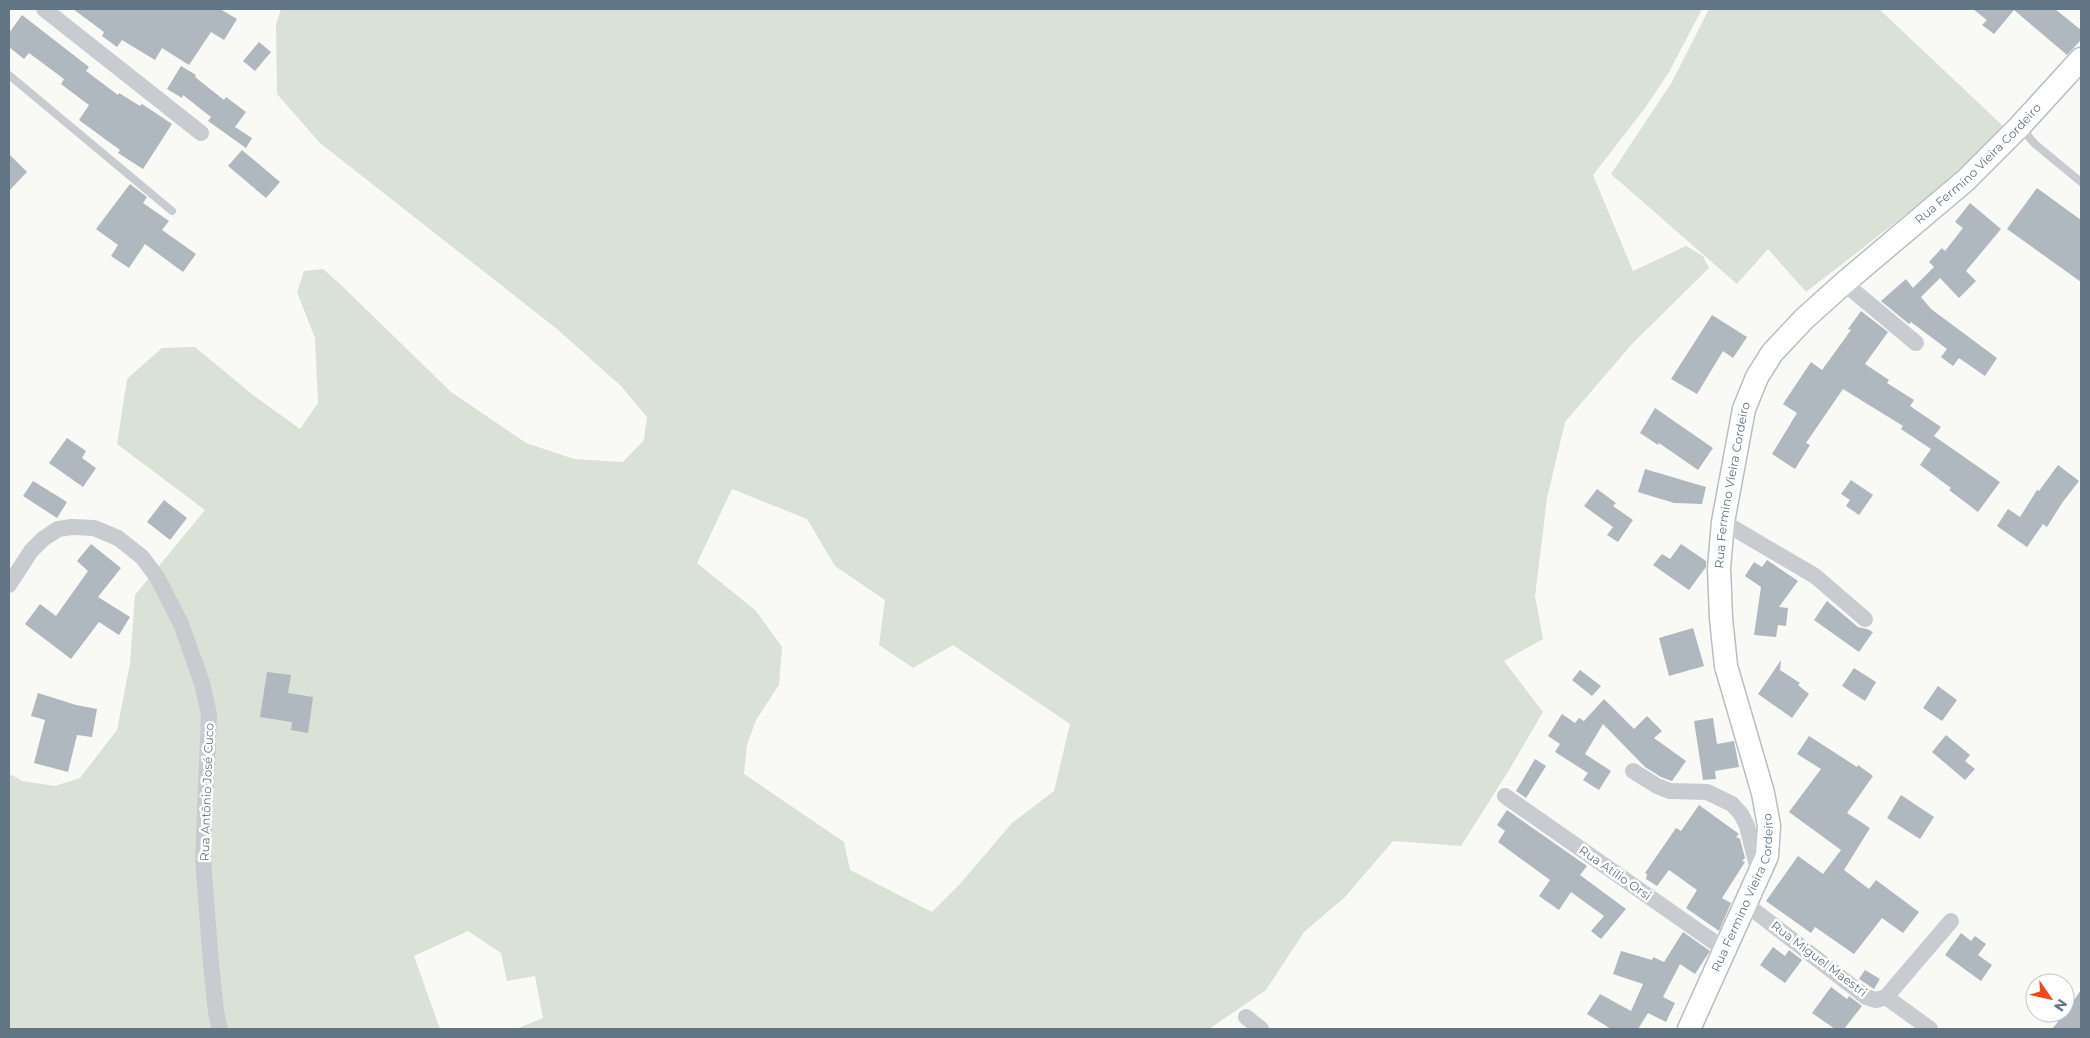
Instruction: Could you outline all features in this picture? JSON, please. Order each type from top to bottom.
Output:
[{"type":"street","points":[[44,9],[201,133]]},
{"type":"street","name":"Rua Fermino Vieira Cordeiro","points":[[1689,1029],[1767,856],[1769,826],[1763,793],[1726,666],[1721,618],[1719,568],[1723,522],[1744,408],[1757,377],[1778,346],[1804,319],[1966,180],[2019,127],[2081,59]]},
{"type":"street","points":[[1844,283],[1916,343]]},
{"type":"street","points":[[1723,522],[1815,576],[1866,618]]},
{"type":"street","name":"Rua Antônio José Cuco","points":[[9,584],[31,551],[43,539],[58,529],[72,527],[94,528],[118,538],[142,557],[156,577],[181,624],[202,683],[209,714],[203,858],[211,964],[216,1012],[220,1029]]},
{"type":"street","points":[[1633,771],[1657,786],[1670,791],[1707,792],[1732,804],[1741,814],[1747,826],[1759,874]]},
{"type":"street","name":"Rua Atílio Orsi","points":[[1505,796],[1724,949]]},
{"type":"street","name":"Rua Miguel Maestri","points":[[1746,904],[1866,997],[1876,1000],[1886,998],[1951,921]]},
{"type":"street","points":[[1886,998],[1930,1029]]},
{"type":"street","points":[[1246,1017],[1261,1029]]},
{"type":"lane","points":[[9,75],[172,211]]},
{"type":"lane","points":[[2019,127],[2035,144],[2081,182]]},
{"type":"shaded area","points":[[281,9],[1702,9],[1669,72],[1645,108],[1593,175],[1633,271],[1686,246],[1703,256],[1709,268],[1632,344],[1565,422],[1547,498],[1535,596],[1543,639],[1504,661],[1543,712],[1461,846],[1393,841],[1345,897],[1304,932],[1266,990],[1209,1029],[516,1029],[543,1018],[535,976],[507,981],[501,953],[468,931],[414,956],[440,1029],[9,1029],[9,776],[12,775],[22,781],[55,786],[80,778],[117,730],[130,664],[135,595],[205,510],[117,444],[127,379],[162,348],[195,347],[253,395],[300,429],[318,403],[315,338],[297,292],[304,271],[323,269],[451,392],[526,443],[574,459],[623,462],[644,440],[647,417],[621,386],[557,329],[320,143],[277,94],[276,25]],"holes":[[[732,489],[807,519],[835,566],[885,600],[879,645],[913,668],[953,645],[1070,724],[1054,791],[1012,823],[960,884],[932,912],[850,870],[844,842],[744,774],[747,745],[756,720],[779,685],[782,647],[756,611],[697,563]]]},
{"type":"shaded area","points":[[1709,9],[1879,9],[2003,126],[1954,177],[1806,292],[1768,249],[1737,284],[1611,174],[1672,82]]},
{"type":"building","points":[[73,9],[220,9],[237,19],[224,40],[211,32],[189,65],[162,48],[155,60],[122,40],[117,47],[102,36],[104,32]]},
{"type":"building","points":[[1973,9],[2055,9],[2081,30],[2081,40],[2067,55],[2014,10],[1994,34],[1982,25],[1987,20]]},
{"type":"building","points":[[22,15],[89,67],[86,71],[118,95],[119,93],[140,106],[142,104],[172,124],[143,169],[118,153],[120,150],[79,120],[89,105],[61,84],[64,79],[29,53],[24,59],[9,47],[9,33]]},
{"type":"building","points":[[259,42],[271,52],[255,71],[243,61]]},
{"type":"building","points":[[181,66],[196,75],[195,77],[224,100],[226,97],[246,112],[235,127],[252,138],[246,148],[208,121],[211,117],[183,95],[182,98],[167,89]]},
{"type":"building","points":[[242,150],[280,182],[266,198],[228,166]]},
{"type":"building","points":[[9,154],[27,172],[9,191]]},
{"type":"building","points":[[130,184],[147,197],[143,203],[169,221],[162,230],[196,254],[183,272],[145,244],[129,268],[111,256],[118,245],[96,229]]},
{"type":"building","points":[[2037,188],[2081,220],[2081,282],[2007,229]]},
{"type":"building","points":[[1970,203],[2001,229],[1966,271],[1976,281],[1959,298],[1940,278],[1921,297],[1931,309],[1997,358],[1985,376],[1959,358],[1953,366],[1941,357],[1947,349],[1911,322],[1909,324],[1881,301],[1906,279],[1913,288],[1934,267],[1929,262],[1942,248],[1945,251],[1963,228],[1955,222]]},
{"type":"building","points":[[1861,311],[1888,332],[1865,364],[1889,380],[1887,383],[1914,400],[1910,406],[1941,427],[1934,436],[2000,482],[1978,512],[1949,490],[1951,488],[1920,465],[1931,449],[1901,429],[1903,426],[1843,389],[1806,443],[1810,445],[1795,469],[1772,454],[1797,413],[1783,404],[1811,362],[1822,370],[1851,330],[1848,329]]},
{"type":"building","points":[[1712,315],[1747,337],[1733,358],[1723,351],[1697,394],[1671,379]]},
{"type":"building","points":[[1655,408],[1713,448],[1698,470],[1659,443],[1658,445],[1640,433]]},
{"type":"building","points":[[67,438],[86,451],[82,458],[96,468],[83,487],[49,463]]},
{"type":"building","points":[[2058,465],[2079,481],[2047,527],[2043,524],[2027,547],[1997,526],[2008,509],[2020,517],[2037,490],[2039,491]]},
{"type":"building","points":[[1645,469],[1706,487],[1702,504],[1674,503],[1638,492]]},
{"type":"building","points":[[1851,480],[1873,495],[1859,515],[1846,506],[1850,500],[1841,494]]},
{"type":"building","points":[[33,481],[67,502],[57,518],[23,496]]},
{"type":"building","points":[[1597,489],[1616,503],[1613,506],[1633,520],[1618,542],[1607,535],[1613,527],[1584,506]]},
{"type":"building","points":[[164,500],[187,518],[170,540],[147,522]]},
{"type":"building","points":[[91,544],[121,568],[98,597],[130,617],[119,635],[99,622],[71,659],[25,624],[40,604],[56,616],[88,571],[77,561]]},
{"type":"building","points":[[1681,544],[1706,561],[1706,567],[1689,590],[1653,565],[1662,554],[1670,559]]},
{"type":"building","points":[[1767,560],[1798,581],[1779,607],[1788,608],[1786,626],[1778,625],[1776,637],[1754,635],[1761,587],[1745,576],[1754,562],[1762,567]]},
{"type":"building","points":[[1827,601],[1858,627],[1873,632],[1859,652],[1814,620]]},
{"type":"building","points":[[1693,628],[1704,666],[1669,676],[1659,638]]},
{"type":"building","points":[[1781,660],[1780,670],[1800,683],[1798,685],[1809,694],[1792,718],[1758,694]]},
{"type":"building","points":[[1854,668],[1876,682],[1865,701],[1842,686]]},
{"type":"building","points":[[1580,670],[1601,686],[1592,696],[1572,680]]},
{"type":"building","points":[[267,672],[291,675],[288,693],[313,697],[308,733],[291,730],[292,722],[260,717]]},
{"type":"building","points":[[1938,686],[1957,700],[1942,721],[1923,708]]},
{"type":"building","points":[[38,693],[76,705],[97,709],[92,737],[77,735],[68,772],[34,763],[45,720],[31,716]]},
{"type":"building","points":[[1604,699],[1634,729],[1647,716],[1662,731],[1654,738],[1686,761],[1672,781],[1661,777],[1645,767],[1603,724],[1585,754],[1611,771],[1599,790],[1583,780],[1588,773],[1555,752],[1560,744],[1548,736],[1562,714],[1575,723],[1579,718],[1584,721]]},
{"type":"building","points":[[1713,718],[1717,744],[1734,741],[1739,767],[1715,771],[1716,779],[1703,780],[1694,721]]},
{"type":"building","points":[[1946,735],[1970,755],[1965,761],[1975,769],[1965,780],[1932,752]]},
{"type":"building","points":[[1809,736],[1873,776],[1847,813],[1870,828],[1844,870],[1869,889],[1876,880],[1919,912],[1903,933],[1882,918],[1854,954],[1815,927],[1811,933],[1766,901],[1798,856],[1823,874],[1841,850],[1789,812],[1821,769],[1797,754]]},
{"type":"building","points":[[1535,759],[1546,766],[1526,798],[1516,791]]},
{"type":"building","points":[[1901,795],[1934,817],[1920,839],[1887,818]]},
{"type":"building","points":[[1699,805],[1739,834],[1736,837],[1740,839],[1745,858],[1742,861],[1745,862],[1722,898],[1731,903],[1719,931],[1686,908],[1697,890],[1669,870],[1657,886],[1646,879],[1647,874],[1645,873],[1676,828],[1681,831]]},
{"type":"building","points":[[1507,810],[1587,866],[1580,875],[1626,909],[1601,939],[1591,931],[1604,916],[1571,892],[1559,910],[1539,896],[1550,880],[1498,842],[1505,831],[1497,825]]},
{"type":"building","points":[[1683,932],[1710,951],[1695,974],[1680,964],[1663,997],[1675,1003],[1666,1022],[1648,1013],[1638,1029],[1611,1029],[1587,1014],[1600,994],[1631,1011],[1643,984],[1613,974],[1621,951],[1652,960],[1653,957],[1664,962]]},
{"type":"building","points":[[1961,933],[1971,941],[1975,936],[1986,944],[1978,955],[1992,965],[1981,981],[1945,955]]},
{"type":"building","points":[[1773,947],[1785,956],[1789,950],[1802,960],[1785,983],[1760,965]]},
{"type":"building","points":[[1865,970],[1880,979],[1874,989],[1859,979]]},
{"type":"building","points":[[1831,987],[1847,999],[1849,996],[1862,1006],[1844,1029],[1835,1029],[1812,1013]]},
{"type":"building","points":[[2081,990],[2081,1029],[2052,1029],[2057,1023],[2075,1023],[2075,999]]}]
